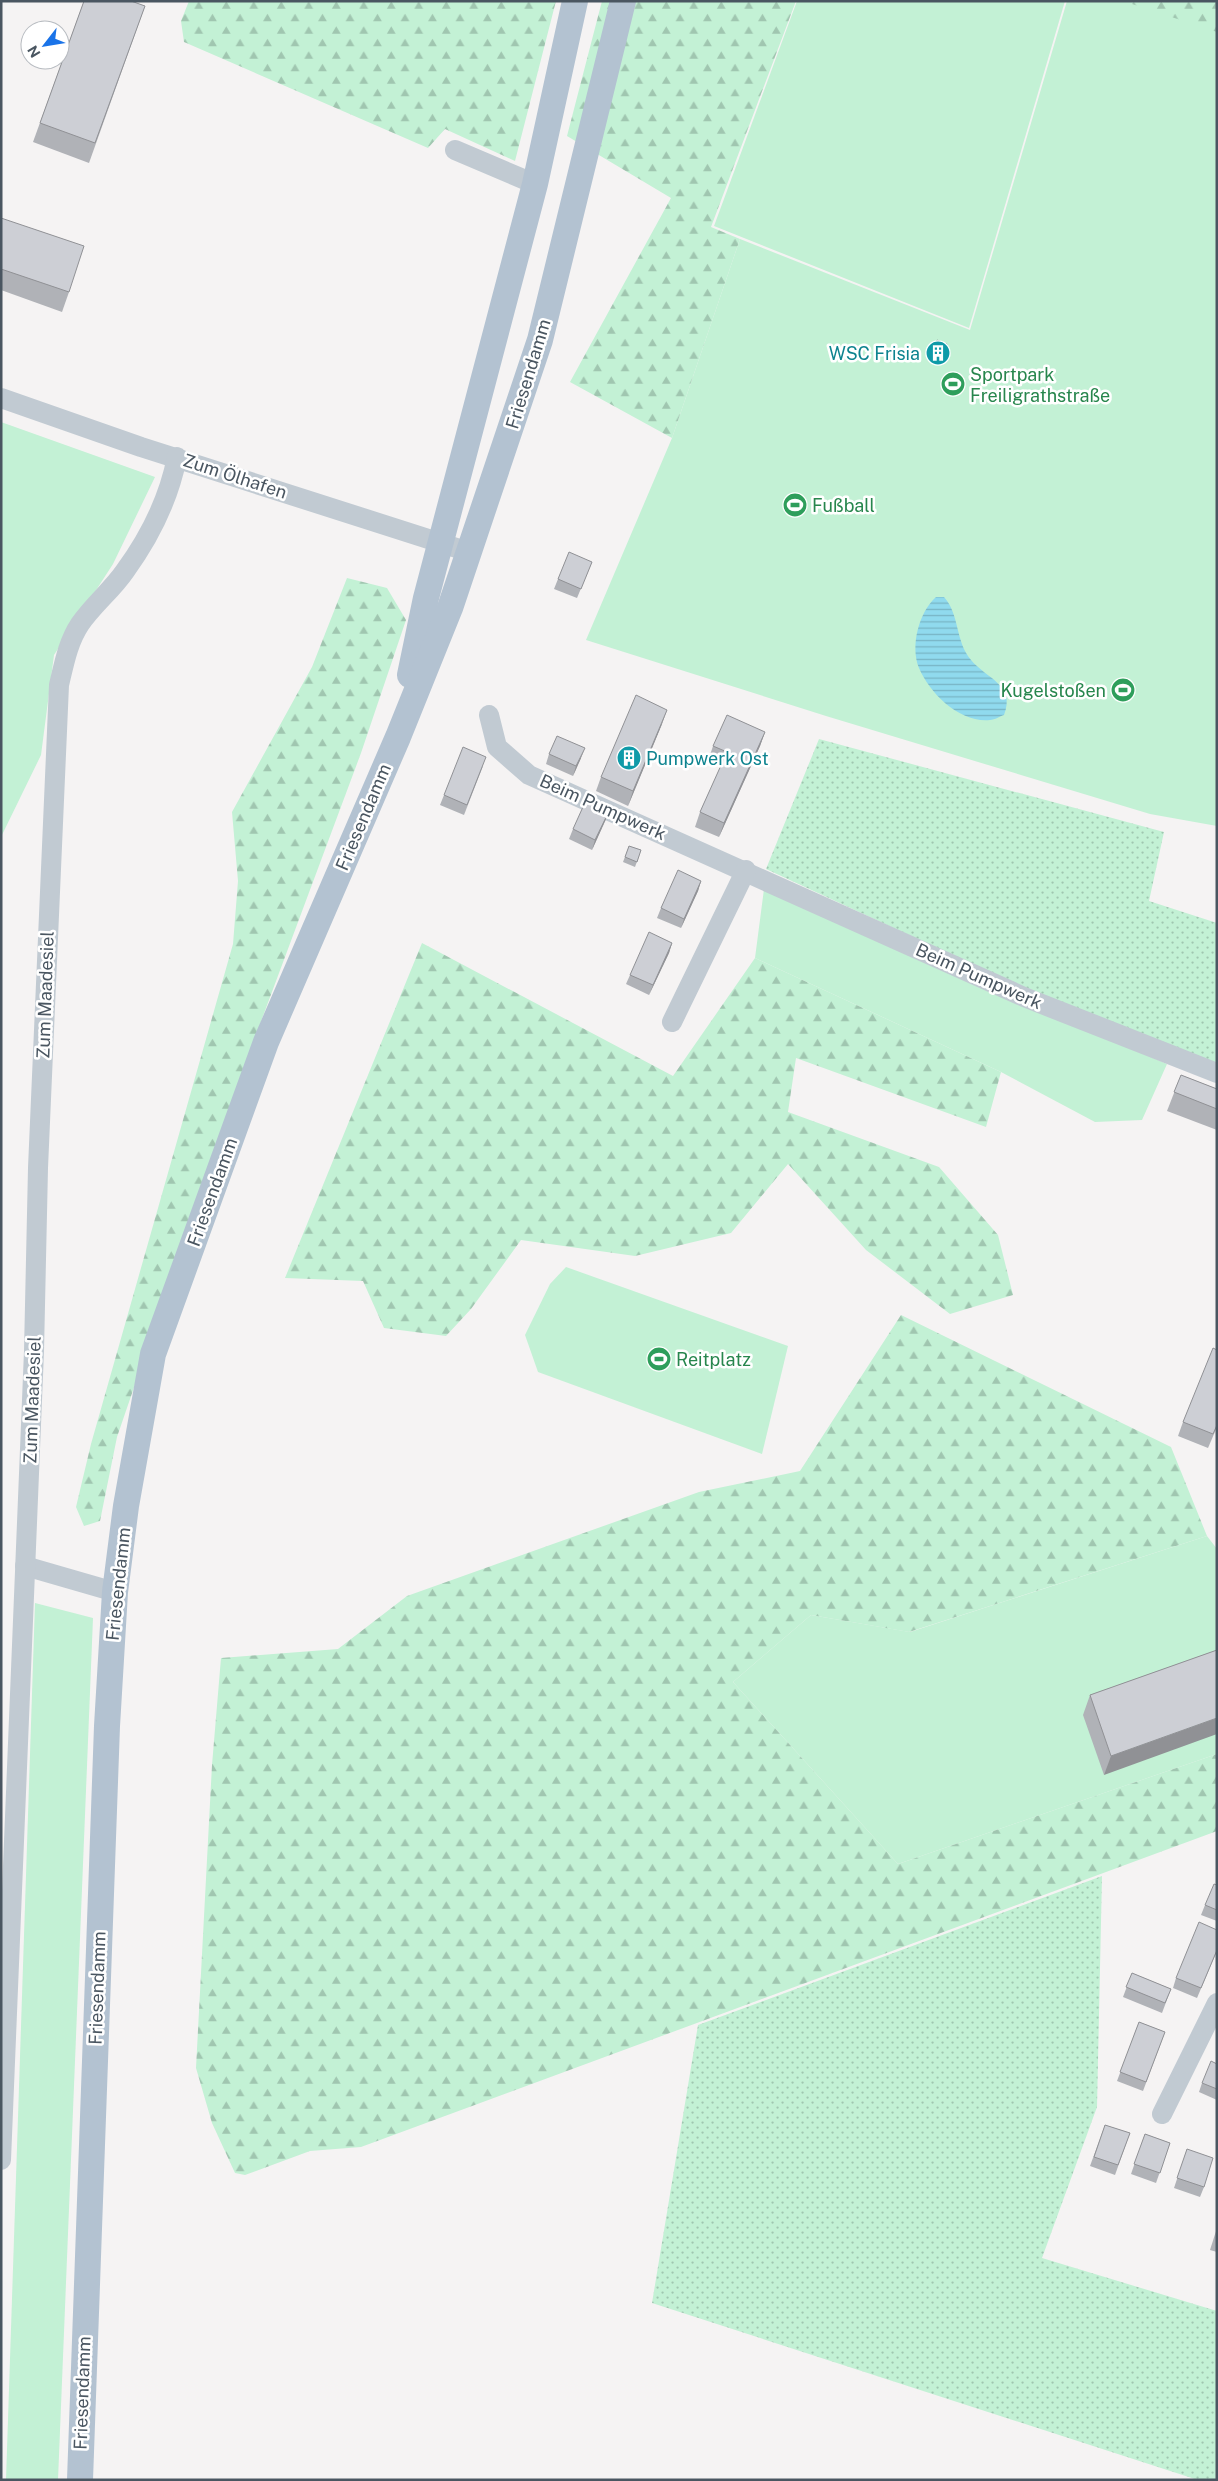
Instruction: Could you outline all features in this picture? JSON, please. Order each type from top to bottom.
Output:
[{"type":"main road","name":"Friesendamm","points":[[398,737],[426,598],[535,184],[575,1]]},
{"type":"main road","name":"Friesendamm","points":[[80,2480],[107,1726],[115,1592],[126,1506],[153,1354],[266,1042],[398,737],[450,608],[540,340],[623,1]]},
{"type":"street","points":[[455,150],[535,184]]},
{"type":"street","name":"Zum Ölhafen","points":[[1,398],[469,552]]},
{"type":"street","name":"Zum Maadesiel","points":[[1,2160],[34,1351],[38,1168],[58,685],[66,654],[80,625],[124,573],[145,542],[172,480],[177,457]]},
{"type":"street","name":"Beim Pumpwerk","points":[[489,715],[497,747],[529,774],[746,870],[1024,997],[1217,1073]]},
{"type":"street","points":[[672,1022],[746,870]]},
{"type":"street","points":[[25,1566],[115,1592]]},
{"type":"street","points":[[1162,2114],[1217,2003]]},
{"type":"green space","points":[[189,1],[556,1],[515,161],[445,129],[428,148],[184,42],[181,21]]},
{"type":"green space","points":[[602,1],[796,1],[711,227],[740,239],[672,438],[570,382],[671,198],[567,136]]},
{"type":"green space","points":[[797,1],[1065,1],[969,328],[714,226]]},
{"type":"green space","name":"Sportpark Freiligrathstraße","points":[[1067,1],[1217,1],[1217,826],[1150,814],[826,716],[586,640],[672,438],[740,239],[970,330]]},
{"type":"green space","points":[[1133,1],[1217,1],[1217,32],[1132,4]]},
{"type":"green space","points":[[1,422],[155,477],[113,564],[54,655],[41,755],[1,837]]},
{"type":"green space","points":[[347,578],[387,588],[406,620],[361,753],[244,1067],[117,1437],[100,1521],[84,1526],[76,1507],[91,1444],[233,944],[238,881],[232,812],[312,667]]},
{"type":"green space","points":[[819,739],[1164,832],[1149,901],[1217,923],[1217,1064],[1028,990],[766,869]]},
{"type":"green space","points":[[764,889],[1167,1064],[1142,1120],[1095,1122],[1001,1072],[755,958]]},
{"type":"green space","points":[[422,943],[673,1076],[755,958],[1001,1072],[986,1127],[796,1058],[788,1112],[939,1167],[998,1235],[1013,1295],[950,1314],[866,1250],[788,1164],[731,1233],[635,1256],[521,1240],[471,1309],[446,1336],[384,1328],[363,1281],[285,1278]]},
{"type":"green space","name":"Reitplatz","points":[[566,1267],[788,1346],[762,1454],[538,1372],[525,1335],[550,1284]]},
{"type":"green space","points":[[901,1315],[1171,1447],[1207,1536],[909,1632],[811,1615],[733,1682],[898,1864],[1217,1754],[1217,1831],[361,2147],[310,2151],[245,2175],[235,2173],[212,2123],[196,2068],[212,1765],[221,1658],[338,1649],[407,1596],[699,1492],[800,1471]]},
{"type":"green space","points":[[1207,1536],[1217,1549],[1217,1754],[898,1864],[733,1682],[811,1615],[910,1632]]},
{"type":"green space","points":[[35,1603],[93,1618],[58,2480],[6,2480]]},
{"type":"green space","points":[[1102,1876],[1097,2107],[1042,2258],[1217,2311],[1217,2480],[1198,2480],[652,2303],[698,2025]]},
{"type":"water","points":[[936,597],[944,597],[949,604],[962,645],[971,660],[1003,689],[1007,705],[1004,715],[990,720],[979,720],[957,712],[938,697],[924,678],[916,659],[916,640],[925,611]]},
{"type":"building","points":[[84,1],[131,1],[145,6],[95,143],[40,123],[59,70],[70,70],[70,40]]},
{"type":"building","points":[[1,218],[84,246],[69,292],[1,269]]},
{"type":"building","points":[[937,340],[947,344],[943,355],[933,351]]},
{"type":"building","points":[[569,552],[592,562],[581,589],[558,579]]},
{"type":"building","name":"Pumpwerk Ost","points":[[636,695],[667,710],[633,791],[601,777]]},
{"type":"building","points":[[727,715],[765,732],[724,823],[700,812],[727,752],[713,746]]},
{"type":"building","points":[[557,736],[585,748],[576,766],[549,754]]},
{"type":"building","points":[[463,747],[486,757],[467,805],[444,795]]},
{"type":"building","points":[[587,798],[610,809],[595,840],[573,829]]},
{"type":"building","points":[[629,846],[641,850],[637,862],[625,857]]},
{"type":"building","points":[[678,870],[701,881],[684,919],[661,908]]},
{"type":"building","points":[[649,932],[672,943],[653,985],[630,975]]},
{"type":"building","points":[[1181,1075],[1217,1089],[1217,1109],[1174,1092]]},
{"type":"building","points":[[1213,1348],[1217,1350],[1217,1425],[1213,1434],[1183,1422]]},
{"type":"building","points":[[1217,1650],[1217,1718],[1111,1756],[1090,1695]]},
{"type":"building","points":[[1214,1884],[1217,1885],[1217,1910],[1205,1905]]},
{"type":"building","points":[[1199,1922],[1217,1930],[1217,1950],[1201,1988],[1176,1978]]},
{"type":"building","points":[[1132,1973],[1171,1989],[1165,2003],[1126,1987]]},
{"type":"building","points":[[1139,2022],[1165,2032],[1146,2082],[1120,2072]]},
{"type":"building","points":[[1211,2061],[1217,2064],[1217,2089],[1202,2083]]},
{"type":"building","points":[[1105,2125],[1130,2133],[1118,2165],[1094,2157]]},
{"type":"building","points":[[1145,2134],[1170,2143],[1160,2173],[1134,2164]]},
{"type":"building","points":[[1187,2149],[1213,2158],[1204,2187],[1177,2178]]},
{"type":"place","name":"WSC Frisia","points":[[938,353]]},
{"type":"place","name":"Sportpark Freiligrathstraße","points":[[953,384]]},
{"type":"place","name":"Fußball","points":[[795,505]]},
{"type":"place","name":"Kugelstoßen","points":[[1123,690]]},
{"type":"place","name":"Pumpwerk Ost","points":[[629,758]]},
{"type":"place","name":"Reitplatz","points":[[659,1359]]}]
